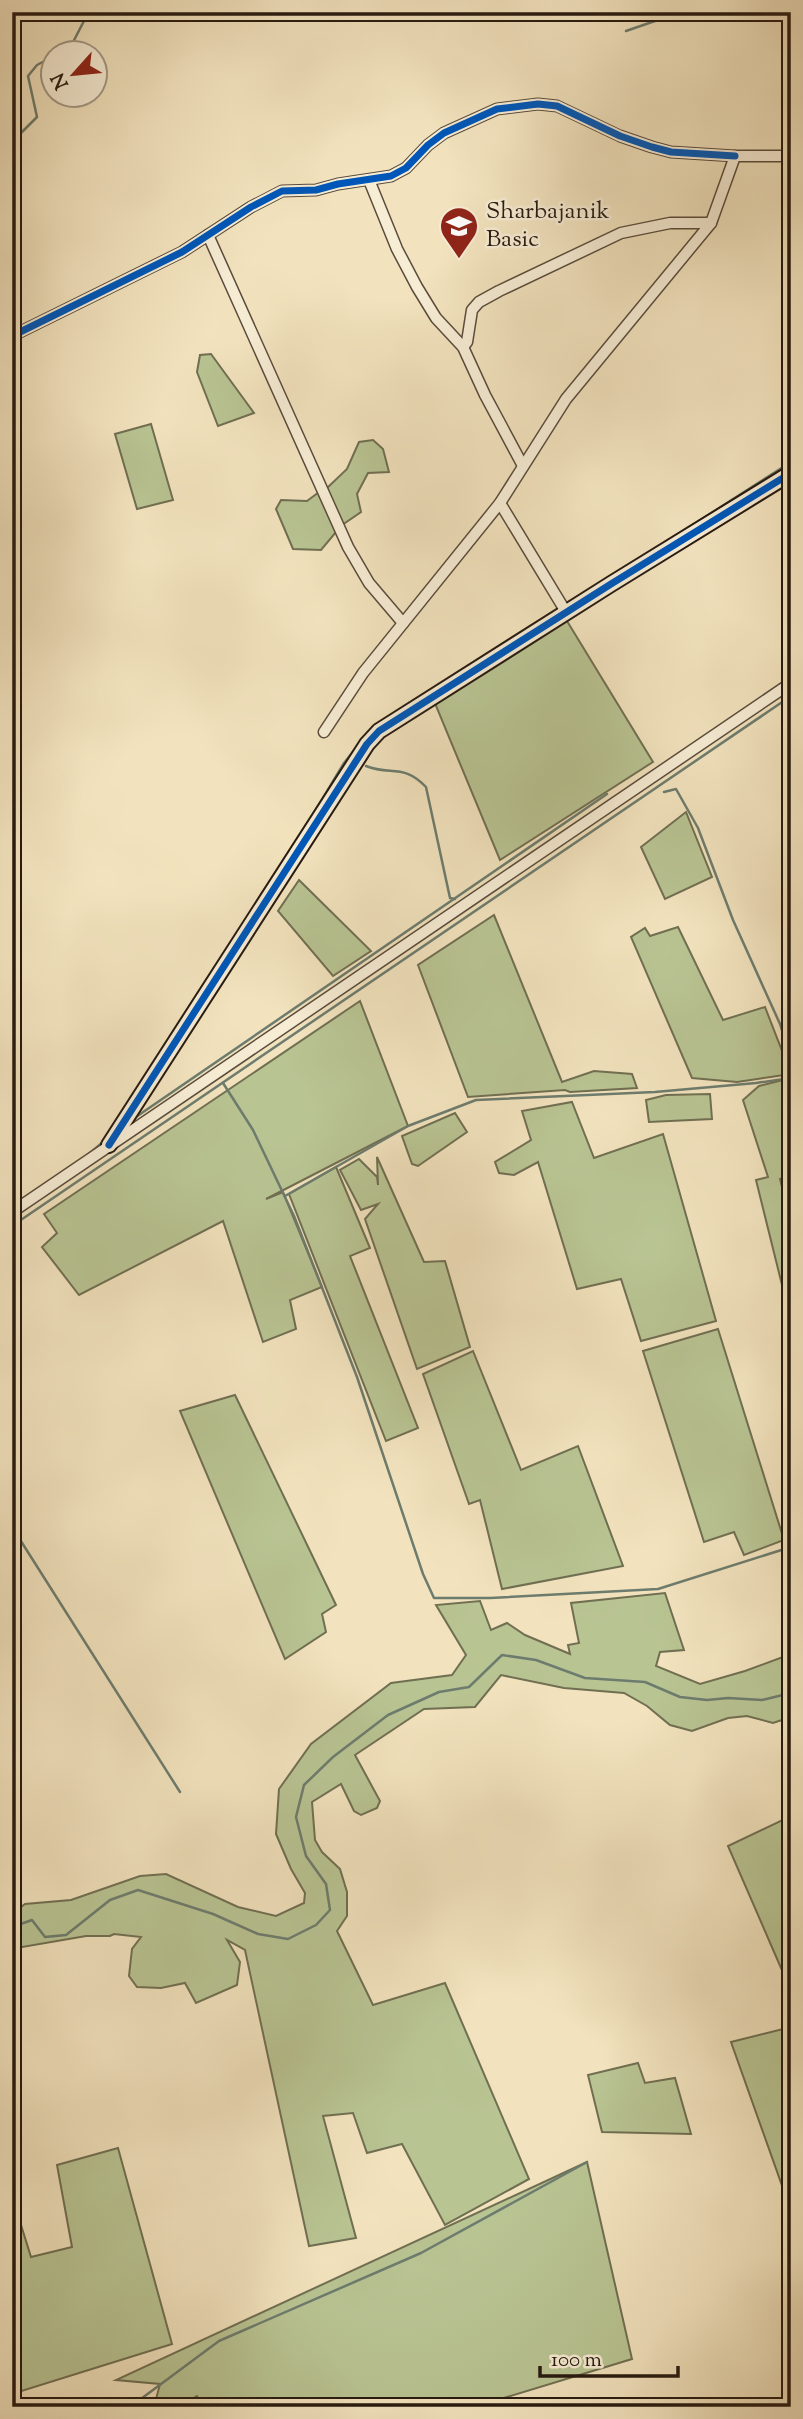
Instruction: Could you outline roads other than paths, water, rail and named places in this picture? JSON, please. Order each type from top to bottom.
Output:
[{"type":"street","points":[[12,336],[183,252],[251,206],[282,191],[316,190],[391,176],[406,168],[444,133],[497,109],[538,104],[557,106],[620,136],[671,152],[791,156]]},
{"type":"street","points":[[324,732],[363,673],[500,503],[566,399],[711,223],[735,156]]},
{"type":"street","points":[[369,180],[397,248],[421,295],[436,318],[463,347],[523,466]]},
{"type":"street","points":[[463,347],[467,342],[472,310],[479,302],[499,291],[621,233],[670,223],[711,223]]},
{"type":"street","points":[[208,235],[348,547],[369,583],[403,623]]},
{"type":"street","points":[[109,1145],[367,744],[379,731],[791,473]]},
{"type":"street","points":[[500,503],[566,612]]},
{"type":"street","points":[[12,1212],[791,683]]},
{"type":"waterway","points":[[75,38],[86,17],[84,12]]},
{"type":"waterway","points":[[626,31],[681,12]]},
{"type":"waterway","points":[[12,158],[19,153],[19,135],[37,117],[28,76],[38,64]]},
{"type":"waterway","points":[[688,528],[791,462]]},
{"type":"waterway","points":[[12,1226],[791,696]]},
{"type":"waterway","points":[[314,813],[356,748]]},
{"type":"waterway","points":[[366,766],[404,772],[426,787],[450,898],[455,899]]},
{"type":"waterway","points":[[664,792],[676,789],[698,828],[733,920],[780,1024],[791,1059]]},
{"type":"waterway","points":[[133,1119],[607,794]]},
{"type":"waterway","points":[[285,1196],[408,1126],[476,1100],[655,1092],[791,1078]]},
{"type":"waterway","points":[[223,1083],[253,1130],[294,1216],[357,1377],[423,1574],[434,1598],[490,1598],[658,1589],[791,1547]]},
{"type":"waterway","points":[[84,1158],[103,1142]]},
{"type":"waterway","points":[[23,1199],[67,1169]]},
{"type":"waterway","points":[[12,1527],[180,1792]]},
{"type":"waterway","points":[[12,1931],[15,1926],[32,1920],[45,1937],[66,1935],[110,1900],[138,1890],[213,1914],[258,1934],[288,1939],[316,1925],[330,1910],[326,1884],[306,1856],[296,1817],[304,1785],[333,1757],[388,1715],[439,1692],[469,1687],[502,1655],[536,1660],[585,1678],[645,1682],[680,1697],[762,1700],[791,1693]]},
{"type":"waterway","points":[[130,2407],[219,2341],[421,2253],[587,2162]]},
{"type":"place","name":"Sharbajanik Basic","points":[[459,260]]}]
